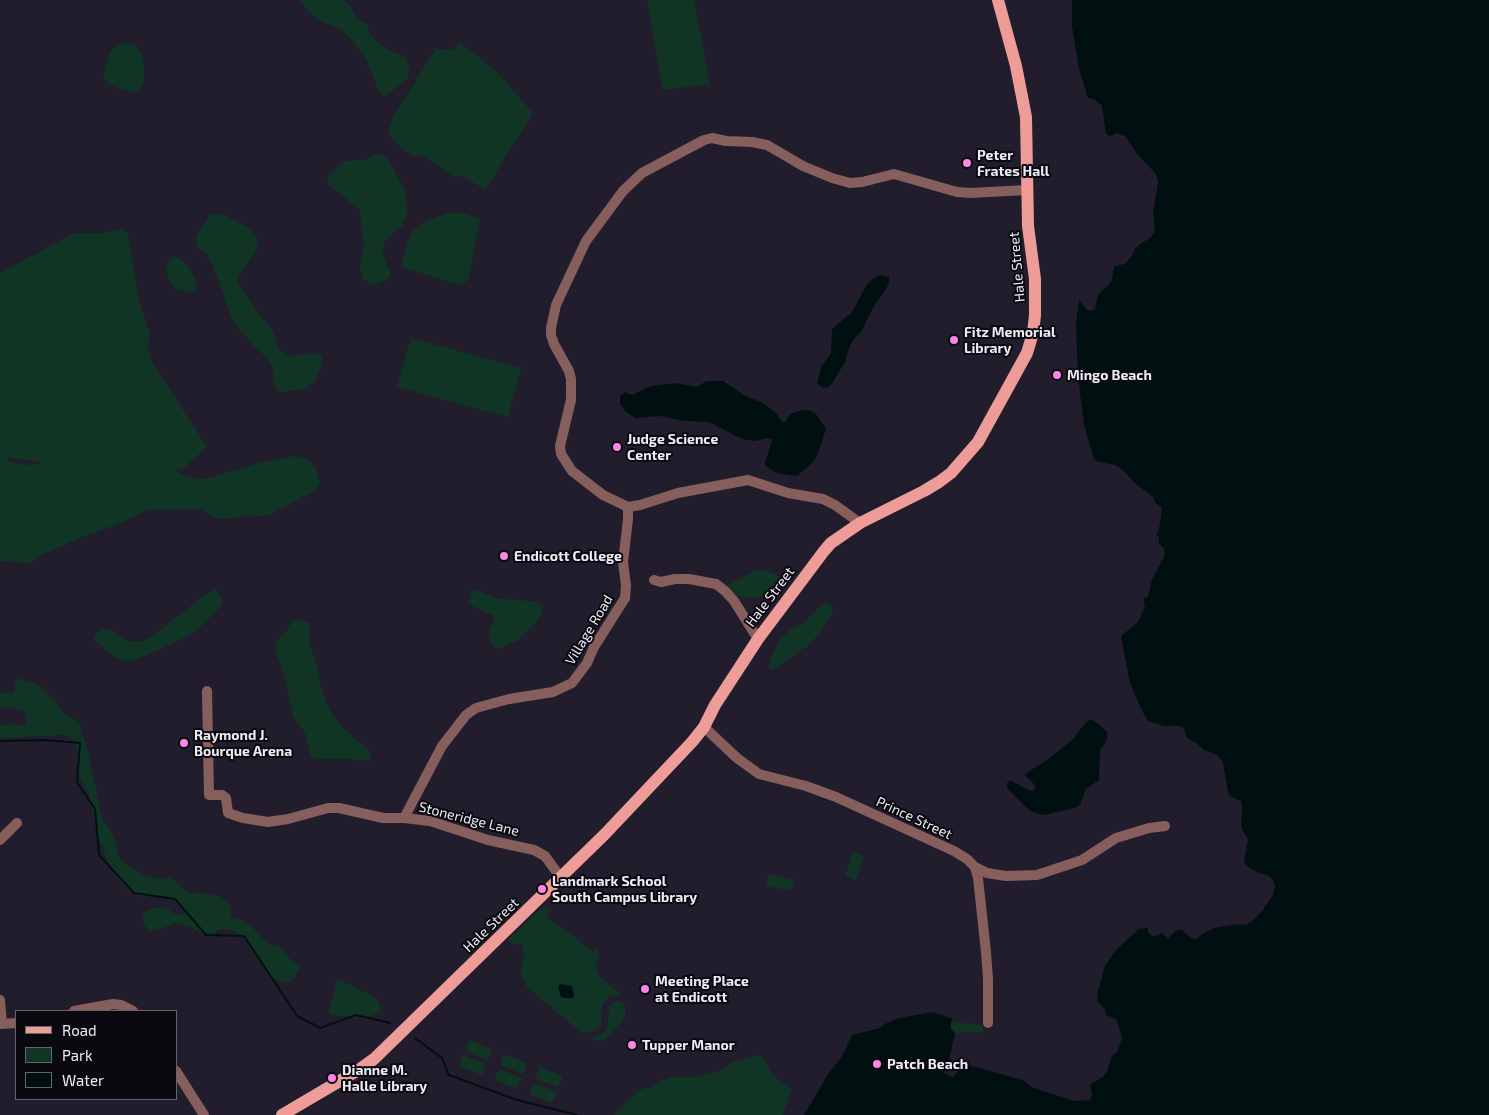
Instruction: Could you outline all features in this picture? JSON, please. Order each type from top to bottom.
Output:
[{"type":"main road","name":"Hale Street","points":[[282,1115],[374,1059],[611,827],[704,727],[715,705],[758,639],[824,551],[843,534],[860,523],[924,491],[951,472],[966,458],[978,442],[1027,353],[1033,332],[1036,302],[1028,226],[1026,117],[1016,66],[998,0]]},
{"type":"street","points":[[860,523],[835,505],[823,500],[788,493],[748,480],[678,493],[628,507],[612,501],[592,488],[572,470],[562,454],[560,446],[572,388],[569,372],[554,344],[551,328],[556,305],[586,240],[623,191],[642,173],[697,143],[712,138],[767,145],[803,166],[850,183],[894,174],[957,192],[1027,190]]},
{"type":"street","name":"Village Road","points":[[404,818],[442,746],[466,715],[476,708],[509,699],[553,692],[572,683],[587,663],[594,647],[625,598],[626,586],[623,562],[628,507]]},
{"type":"street","points":[[654,580],[661,582],[689,579],[716,584],[734,601],[758,639]]},
{"type":"street","name":"Stoneridge Lane","points":[[207,690],[209,794],[222,795],[226,798],[228,813],[243,818],[268,822],[288,819],[328,808],[339,808],[383,818],[430,821],[488,840],[534,850],[545,856],[561,878]]},
{"type":"street","name":"Prince Street","points":[[704,727],[737,758],[759,774],[813,788],[836,797],[954,851],[967,859],[975,867],[987,873],[1006,876],[1037,875],[1082,860],[1116,838],[1149,828],[1165,826]]},
{"type":"street","points":[[0,840],[17,823]]},
{"type":"street","points":[[975,867],[978,878],[987,970],[988,1023]]},
{"type":"street","points":[[0,1000],[1,1024],[15,1023]]},
{"type":"street","points":[[80,1010],[113,1004],[121,1005],[131,1010]]},
{"type":"street","points":[[178,1074],[204,1115]]},
{"type":"green space","points":[[299,0],[344,0],[352,8],[358,20],[366,23],[370,34],[385,48],[406,58],[410,72],[405,82],[384,96],[380,93],[365,58],[352,40],[341,29],[322,22],[312,15]]},
{"type":"green space","points":[[647,0],[694,0],[710,84],[663,90]]},
{"type":"green space","points":[[125,43],[134,45],[140,51],[144,64],[144,83],[139,91],[133,92],[115,87],[107,83],[103,77],[109,54],[117,45]]},
{"type":"green space","points":[[459,43],[500,75],[532,112],[485,190],[462,175],[455,177],[422,155],[415,157],[399,146],[390,136],[389,129],[393,116],[436,49],[454,50]]},
{"type":"green space","points":[[380,154],[386,156],[404,189],[408,212],[402,226],[386,239],[382,251],[391,275],[386,280],[373,285],[363,279],[360,269],[364,243],[359,209],[328,184],[327,178],[344,161],[365,160]]},
{"type":"green space","points":[[216,213],[226,216],[250,229],[259,241],[256,250],[239,276],[237,283],[273,331],[277,345],[282,352],[291,356],[315,353],[321,355],[323,362],[314,383],[304,389],[281,392],[275,389],[272,367],[268,359],[251,343],[232,319],[212,263],[206,254],[199,249],[196,242],[196,237],[210,214]]},
{"type":"green space","points":[[446,213],[462,213],[480,219],[468,280],[461,285],[401,267],[408,241],[414,230]]},
{"type":"green space","points":[[123,228],[128,234],[140,305],[150,335],[147,347],[153,364],[207,447],[182,469],[171,469],[188,477],[206,479],[255,464],[295,456],[309,460],[316,470],[320,482],[316,490],[271,514],[217,519],[200,509],[148,510],[41,555],[30,563],[0,561],[0,273],[75,233],[105,233]],"holes":[[[5,459],[43,462],[32,465],[18,464]]]},
{"type":"green space","points":[[176,257],[188,266],[194,276],[195,293],[176,289],[170,282],[166,267],[170,259]]},
{"type":"green space","points":[[411,338],[521,368],[508,417],[397,387]]},
{"type":"green space","points":[[763,570],[780,578],[780,585],[758,597],[738,597],[728,590],[728,585],[754,571]]},
{"type":"green space","points":[[214,588],[217,590],[223,603],[220,607],[199,628],[180,640],[149,654],[131,661],[123,661],[113,656],[94,640],[94,636],[101,630],[109,629],[127,641],[142,641],[155,634]]},
{"type":"green space","points":[[475,589],[495,598],[539,602],[542,606],[541,614],[535,624],[517,641],[497,649],[492,645],[489,630],[494,622],[494,616],[468,604],[471,592]]},
{"type":"green space","points":[[826,603],[831,605],[833,612],[822,630],[808,646],[777,668],[772,670],[768,667],[780,640]]},
{"type":"green space","points":[[297,619],[310,623],[309,642],[325,700],[332,715],[345,730],[370,752],[369,761],[315,759],[311,756],[305,733],[293,716],[285,677],[275,648],[276,642],[285,634],[292,621]]},
{"type":"green space","points":[[17,678],[37,684],[60,707],[62,712],[79,723],[87,748],[102,818],[111,831],[118,856],[126,864],[146,876],[160,879],[168,877],[192,893],[220,897],[230,905],[231,917],[239,919],[254,929],[267,943],[282,948],[290,959],[301,966],[292,980],[288,983],[270,977],[265,971],[260,957],[255,954],[245,939],[232,930],[223,929],[209,934],[176,923],[149,931],[142,921],[144,912],[155,908],[167,907],[172,913],[180,915],[184,914],[185,910],[167,896],[152,895],[142,897],[131,892],[113,873],[98,837],[89,794],[78,775],[75,742],[70,737],[62,735],[0,738],[0,726],[8,724],[24,726],[27,719],[25,713],[21,710],[0,707],[0,692],[13,693]]},
{"type":"green space","points":[[853,852],[864,856],[856,880],[845,876]]},
{"type":"green space","points":[[769,874],[794,880],[791,891],[766,886]]},
{"type":"green space","points":[[545,906],[551,911],[547,917],[593,951],[596,947],[599,953],[596,965],[597,972],[601,978],[621,994],[610,996],[603,1003],[601,1024],[597,1030],[587,1033],[581,1032],[527,987],[520,973],[524,956],[521,942],[517,945],[507,940]]},
{"type":"green space","points":[[339,979],[374,997],[382,1011],[369,1017],[331,1015],[328,1012],[334,994],[335,983]]},
{"type":"green space","points":[[616,1001],[621,1002],[625,1006],[625,1016],[605,1040],[591,1039],[606,1030],[609,1007]]},
{"type":"green space","points":[[951,1022],[982,1025],[984,1032],[955,1033],[951,1029]]},
{"type":"green space","points":[[469,1040],[492,1049],[488,1060],[465,1051]]},
{"type":"green space","points":[[504,1054],[527,1063],[523,1074],[500,1065]]},
{"type":"green space","points":[[463,1055],[486,1064],[482,1075],[459,1066]]},
{"type":"green space","points":[[759,1055],[764,1058],[772,1075],[792,1088],[783,1115],[614,1115],[636,1093],[663,1080],[671,1077],[693,1077],[712,1073],[724,1069],[732,1062]]},
{"type":"green space","points":[[540,1067],[563,1076],[558,1087],[535,1078]]},
{"type":"green space","points":[[499,1069],[522,1078],[517,1089],[494,1080]]},
{"type":"green space","points":[[534,1083],[557,1092],[552,1103],[529,1094]]},
{"type":"water","points":[[1072,0],[1489,0],[1489,1115],[804,1115],[827,1076],[842,1056],[852,1035],[880,1028],[899,1018],[933,1012],[953,1019],[951,1029],[955,1033],[944,1073],[953,1077],[962,1066],[968,1065],[1023,1080],[1031,1087],[1074,1101],[1090,1100],[1092,1095],[1090,1084],[1103,1077],[1107,1072],[1112,1056],[1117,1052],[1122,1038],[1117,1020],[1106,1015],[1105,1009],[1098,1002],[1097,994],[1105,966],[1116,950],[1139,929],[1148,928],[1148,932],[1153,937],[1162,933],[1168,938],[1177,930],[1182,930],[1191,938],[1197,939],[1214,928],[1250,923],[1262,911],[1273,895],[1275,886],[1273,880],[1269,876],[1248,867],[1244,862],[1248,839],[1241,825],[1241,801],[1230,796],[1228,792],[1223,762],[1217,755],[1204,750],[1187,738],[1183,727],[1164,726],[1148,721],[1130,683],[1121,636],[1138,622],[1145,606],[1143,599],[1148,597],[1151,582],[1164,557],[1163,547],[1159,544],[1159,538],[1156,534],[1158,533],[1162,508],[1155,503],[1153,497],[1135,483],[1122,469],[1115,465],[1096,461],[1093,456],[1084,425],[1078,377],[1076,323],[1079,300],[1087,310],[1092,311],[1095,309],[1098,294],[1109,285],[1112,279],[1114,266],[1125,264],[1135,248],[1155,232],[1153,213],[1158,182],[1156,174],[1137,154],[1125,136],[1117,133],[1110,136],[1106,134],[1102,106],[1094,99],[1088,98],[1079,69],[1072,26]]},
{"type":"water","points":[[881,275],[889,277],[889,284],[873,308],[861,332],[853,340],[845,362],[831,385],[827,388],[822,387],[817,384],[821,367],[831,353],[832,329],[852,312],[867,284]]},
{"type":"water","points":[[707,381],[723,381],[744,395],[763,403],[776,413],[782,423],[786,421],[790,414],[802,410],[810,410],[817,415],[826,429],[817,456],[812,463],[797,476],[776,473],[766,466],[765,462],[772,442],[771,439],[755,441],[742,439],[709,422],[684,421],[660,416],[635,418],[625,411],[620,404],[620,396],[625,392],[632,395],[651,386],[675,383],[696,387]]},
{"type":"water","points":[[1090,719],[1107,732],[1107,738],[1100,749],[1099,780],[1086,789],[1080,805],[1075,808],[1041,815],[1030,811],[1007,788],[1007,783],[1010,780],[1030,791],[1034,791],[1035,785],[1025,774],[1050,758],[1073,739]]},
{"type":"water","points":[[561,984],[572,986],[573,998],[561,997],[558,987]]},
{"type":"waterway","points":[[0,741],[45,740],[80,743],[77,782],[95,809],[99,855],[134,893],[175,899],[206,935],[244,936],[297,1016],[320,1028],[356,1015],[390,1023]]},
{"type":"waterway","points":[[415,1038],[442,1058],[449,1075],[517,1100],[577,1115]]},
{"type":"place","name":"Peter Frates Hall","points":[[967,163]]},
{"type":"place","name":"Fitz Memorial Library","points":[[954,340]]},
{"type":"place","name":"Mingo Beach","points":[[1057,375]]},
{"type":"place","name":"Judge Science Center","points":[[617,447]]},
{"type":"place","name":"Endicott College","points":[[504,556]]},
{"type":"place","name":"Raymond J. Bourque Arena","points":[[184,743]]},
{"type":"place","name":"Landmark School South Campus Library","points":[[542,889]]},
{"type":"place","name":"Meeting Place at Endicott","points":[[645,989]]},
{"type":"place","name":"Tupper Manor","points":[[632,1045]]},
{"type":"place","name":"Patch Beach","points":[[877,1064]]},
{"type":"place","name":"Dianne M. Halle Library","points":[[332,1078]]}]
